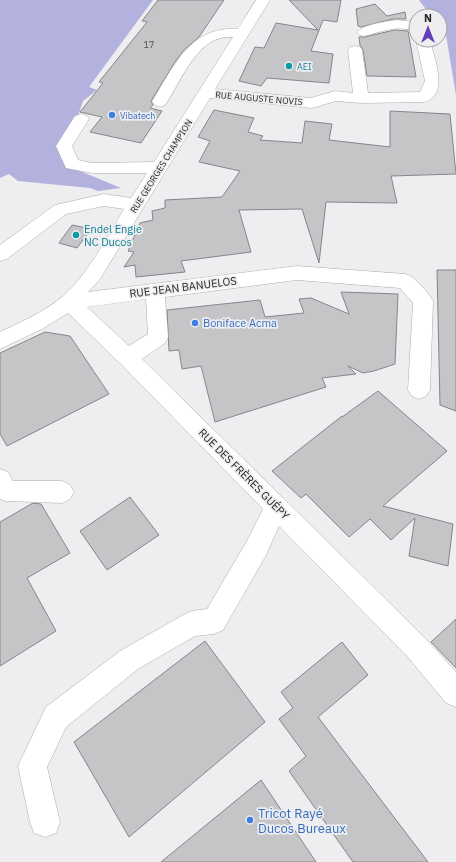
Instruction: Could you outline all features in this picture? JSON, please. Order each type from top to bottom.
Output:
[{"type":"street","name":"RUE GEORGES CHAMPION","points":[[0,341],[35,324],[69,302],[93,274],[263,0]]},
{"type":"street","points":[[364,32],[384,26],[408,25]]},
{"type":"street","points":[[160,102],[193,50],[209,36],[221,32],[242,33]]},
{"type":"street","points":[[355,50],[361,98],[424,97],[429,93],[432,81],[425,48]]},
{"type":"street","name":"RUE AUGUSTE NOVIS","points":[[206,93],[312,103],[335,96],[361,98]]},
{"type":"street","points":[[81,119],[64,146],[72,164],[92,168],[160,167]]},
{"type":"street","points":[[0,254],[61,209],[104,200],[137,205]]},
{"type":"street","name":"RUE JEAN BANUELOS","points":[[69,302],[298,273],[406,281],[423,301],[419,390]]},
{"type":"street","points":[[128,358],[158,337],[155,290]]},
{"type":"street","name":"RUE DES FRÈRES GUÉPY","points":[[69,302],[128,358],[416,647],[456,693]]},
{"type":"street","points":[[0,479],[6,491],[62,492]]},
{"type":"street","points":[[45,822],[32,766],[56,717],[128,660],[192,624],[214,620],[256,548],[276,506]]},
{"type":"shaded area","points":[[0,0],[153,0],[89,87],[97,90],[83,101],[71,137],[68,166],[121,188],[98,191],[90,188],[18,181],[9,174],[0,178]]},
{"type":"shaded area","points":[[419,0],[456,0],[456,95],[448,47],[448,8],[425,8]]},
{"type":"building","points":[[158,0],[224,0],[199,37],[184,50],[175,62],[151,101],[153,105],[150,108],[162,111],[141,143],[90,132],[102,117],[80,112],[103,83],[99,82],[147,22],[142,21]]},
{"type":"building","name":"AEI","points":[[289,0],[341,0],[337,22],[323,20],[311,51],[333,54],[329,83],[267,78],[261,86],[239,81],[255,47],[264,48],[276,23],[318,30]]},
{"type":"building","points":[[375,4],[387,16],[405,12],[406,19],[393,19],[361,27],[358,26],[356,9]]},
{"type":"building","points":[[395,30],[408,31],[408,48],[411,48],[416,77],[367,76],[363,50],[360,45],[359,37]]},
{"type":"building","points":[[214,110],[254,118],[248,132],[263,136],[260,140],[302,143],[305,121],[332,124],[329,140],[390,147],[390,111],[450,114],[456,174],[391,176],[397,203],[326,202],[319,263],[302,209],[239,210],[251,252],[181,261],[185,272],[136,277],[135,265],[124,267],[134,252],[128,251],[140,223],[153,220],[152,211],[165,208],[165,200],[222,197],[240,171],[199,162],[210,141],[198,137]]},
{"type":"building","name":"Endel Engie NC Ducos","points":[[72,225],[91,229],[77,248],[59,243]]},
{"type":"building","points":[[437,270],[456,270],[456,411],[440,405]]},
{"type":"building","points":[[341,292],[398,294],[395,364],[363,373],[348,366],[356,374],[322,378],[326,387],[215,422],[201,366],[182,369],[179,350],[169,351],[167,310],[260,300],[265,317],[304,313],[299,299],[311,298],[349,314]]},
{"type":"building","points":[[45,332],[70,336],[109,394],[7,446],[0,434],[0,353]]},
{"type":"building","points":[[378,391],[447,451],[383,506],[453,524],[448,566],[409,556],[415,518],[391,540],[370,519],[349,537],[306,494],[301,498],[272,471],[342,416]]},
{"type":"building","points":[[130,497],[159,535],[107,570],[80,531]]},
{"type":"building","points":[[33,503],[41,504],[70,553],[27,578],[56,631],[0,666],[0,522]]},
{"type":"building","points":[[456,619],[456,668],[431,642]]},
{"type":"building","points":[[205,641],[265,722],[129,837],[74,742]]},
{"type":"building","points":[[342,642],[368,675],[318,717],[428,862],[353,862],[289,771],[306,756],[279,719],[293,708],[281,692]]},
{"type":"building","name":"Tricot Rayé Ducos Bureaux","points":[[261,780],[316,862],[161,862]]},
{"type":"place","name":"AEI","points":[[289,66]]},
{"type":"place","name":"Vibatech","points":[[112,115]]},
{"type":"place","name":"Endel Engie NC Ducos","points":[[76,235]]},
{"type":"place","name":"Boniface Acma","points":[[195,323]]},
{"type":"place","name":"Tricot Rayé Ducos Bureaux","points":[[250,820]]}]
